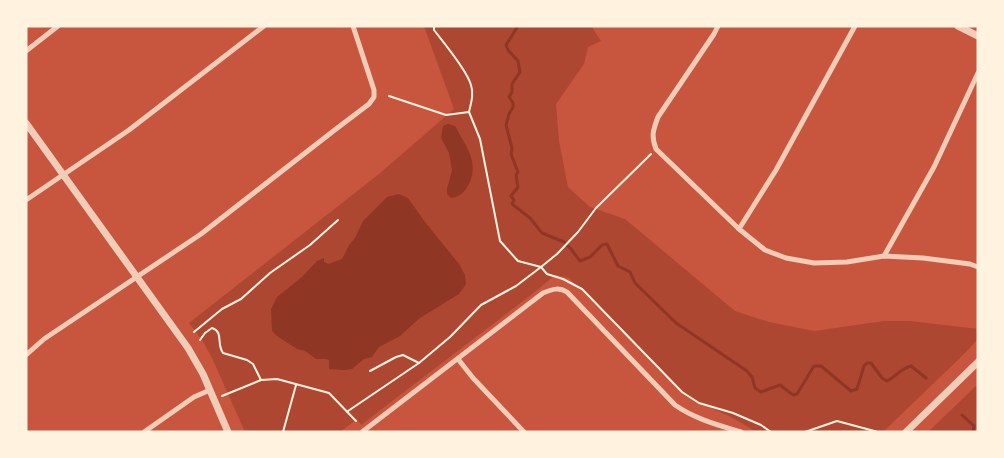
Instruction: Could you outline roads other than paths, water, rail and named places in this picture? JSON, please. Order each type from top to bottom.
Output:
[{"type":"street","points":[[26,51],[58,26]]},
{"type":"street","points":[[26,200],[146,118],[264,26]]},
{"type":"street","points":[[26,355],[44,339],[191,242],[369,104],[374,97],[374,90],[353,26]]},
{"type":"street","points":[[718,26],[658,117],[653,130],[652,140],[656,150],[739,229],[765,250],[795,260],[814,263],[847,262],[884,256],[922,258],[970,264],[978,267]]},
{"type":"street","points":[[739,229],[776,170],[855,26]]},
{"type":"street","points":[[958,26],[978,36]]},
{"type":"street","points":[[884,256],[934,167],[978,73]]},
{"type":"street","points":[[26,123],[194,356],[228,432]]},
{"type":"street","points":[[362,432],[543,293],[562,289],[568,292],[675,405],[700,420],[741,432]]},
{"type":"street","points":[[458,359],[472,378],[524,432]]},
{"type":"street","points":[[906,432],[978,362]]},
{"type":"street","points":[[144,432],[194,397],[210,390]]},
{"type":"waterway","points":[[518,26],[506,45],[518,61],[520,72],[512,84],[512,92],[509,97],[513,107],[506,125],[512,148],[511,154],[518,172],[516,175],[518,187],[511,196],[514,200],[512,204],[530,218],[542,233],[564,242],[580,261],[590,257],[602,245],[607,244],[618,266],[630,272],[635,283],[676,323],[747,371],[752,377],[755,388],[761,392],[780,385],[793,395],[797,394],[814,366],[821,366],[851,391],[857,389],[864,366],[867,363],[871,363],[882,378],[887,381],[911,366],[926,378]]},
{"type":"waterway","points":[[962,415],[974,426],[973,432]]}]
